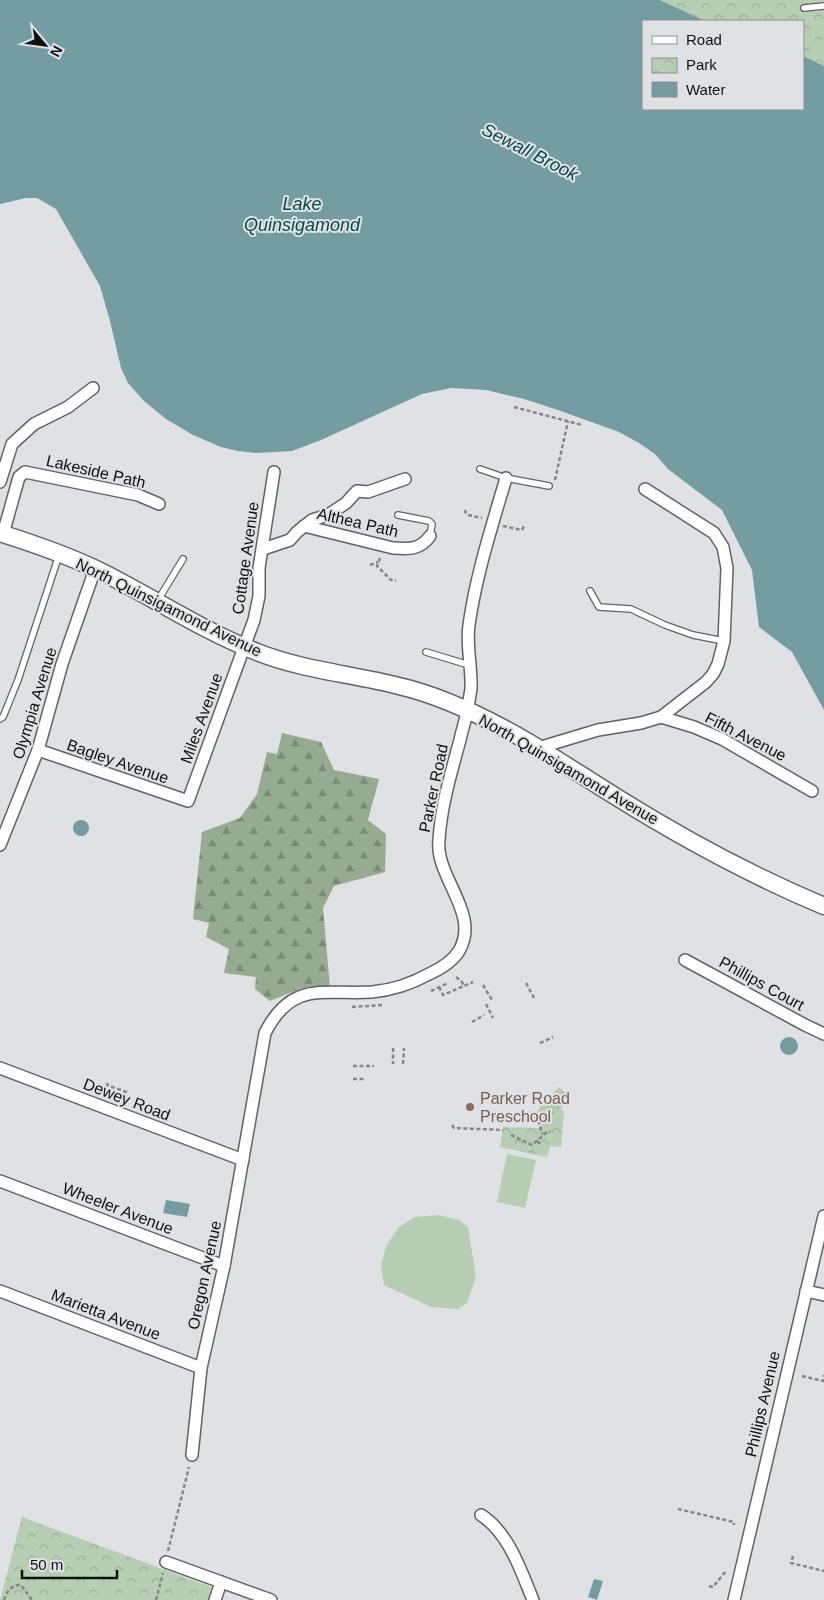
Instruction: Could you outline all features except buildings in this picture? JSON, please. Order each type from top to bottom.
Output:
[{"type":"main road","name":"North Quinsigamond Avenue","points":[[2,534],[95,569],[244,647],[300,665],[431,694],[510,732],[621,800],[742,869],[780,888],[824,906]]},
{"type":"street","points":[[0,482],[12,444],[34,424],[68,407],[93,388]]},
{"type":"street","name":"Lakeside Path","points":[[5,509],[19,477],[25,472],[138,495],[159,504]]},
{"type":"street","name":"Cottage Avenue","points":[[244,647],[258,604],[260,568],[274,472]]},
{"type":"street","name":"Parker Road","points":[[287,1002],[330,991],[374,992],[399,987],[439,970],[455,957],[460,949],[464,937],[461,907],[441,866],[438,846],[446,794],[471,688],[469,626],[477,577],[506,478]]},
{"type":"street","points":[[263,549],[290,540],[312,520],[328,515],[346,503],[357,491],[368,492],[404,479]]},
{"type":"street","points":[[538,748],[598,730],[641,723],[661,717],[706,682],[718,664],[724,641],[727,568],[723,547],[714,533],[645,489]]},
{"type":"street","points":[[2,534],[5,509]]},
{"type":"street","name":"Althea Path","points":[[304,526],[393,548],[417,548],[424,544],[430,536]]},
{"type":"street","name":"Olympia Avenue","points":[[0,845],[38,750],[62,664],[95,569]]},
{"type":"street","name":"Miles Avenue","points":[[188,801],[244,647]]},
{"type":"street","name":"Fifth Avenue","points":[[661,717],[694,727],[722,739],[812,791]]},
{"type":"street","name":"Bagley Avenue","points":[[38,750],[188,801]]},
{"type":"street","name":"Phillips Court","points":[[685,960],[824,1034]]},
{"type":"street","name":"Oregon Avenue","points":[[192,1455],[201,1368],[224,1266],[265,1033],[275,1015],[287,1002]]},
{"type":"street","name":"Dewey Road","points":[[0,1068],[243,1160]]},
{"type":"street","name":"Wheeler Avenue","points":[[0,1181],[224,1266]]},
{"type":"street","name":"Phillips Avenue","points":[[734,1600],[824,1216]]},
{"type":"street","points":[[806,1291],[824,1295]]},
{"type":"street","name":"Marietta Avenue","points":[[0,1292],[201,1368]]},
{"type":"street","points":[[481,1515],[490,1521],[506,1542],[519,1566],[533,1600]]},
{"type":"street","points":[[166,1562],[271,1600]]},
{"type":"street","points":[[215,1600],[222,1582]]},
{"type":"lane","points":[[804,8],[824,6]]},
{"type":"lane","points":[[480,469],[506,478],[549,486]]},
{"type":"lane","points":[[398,515],[429,521],[432,524],[430,536]]},
{"type":"lane","points":[[0,719],[3,717],[18,680],[59,554]]},
{"type":"lane","points":[[156,602],[183,559]]},
{"type":"lane","points":[[590,591],[599,608],[631,609],[693,635],[724,641]]},
{"type":"lane","points":[[426,652],[469,664]]},
{"type":"path","points":[[514,407],[582,425]]},
{"type":"path","points":[[549,486],[556,480],[568,421]]},
{"type":"path","points":[[466,510],[465,512],[468,514],[518,530],[522,530],[524,526]]},
{"type":"path","points":[[380,558],[377,566],[387,577],[396,581]]},
{"type":"path","points":[[370,565],[378,562]]},
{"type":"path","points":[[456,977],[462,982],[464,987]]},
{"type":"path","points":[[439,987],[443,995],[473,982]]},
{"type":"path","points":[[431,991],[448,983]]},
{"type":"path","points":[[526,983],[534,998]]},
{"type":"path","points":[[482,985],[492,1000]]},
{"type":"path","points":[[486,1004],[493,1018]]},
{"type":"path","points":[[352,1006],[383,1005]]},
{"type":"path","points":[[472,1022],[484,1015]]},
{"type":"path","points":[[540,1043],[553,1038]]},
{"type":"path","points":[[393,1048],[393,1064]]},
{"type":"path","points":[[403,1064],[404,1048]]},
{"type":"path","points":[[353,1066],[374,1066]]},
{"type":"path","points":[[353,1079],[364,1079]]},
{"type":"path","points":[[108,1083],[108,1085],[129,1093]]},
{"type":"path","points":[[528,1112],[540,1124],[543,1134]]},
{"type":"path","points":[[452,1124],[454,1128],[503,1130]]},
{"type":"path","points":[[511,1135],[528,1145],[532,1145],[543,1134],[548,1131],[550,1132]]},
{"type":"path","points":[[537,1141],[541,1145]]},
{"type":"path","points":[[802,1376],[823,1381],[824,1375]]},
{"type":"path","points":[[156,1600],[192,1455]]},
{"type":"path","points":[[678,1509],[734,1522],[734,1525]]},
{"type":"path","points":[[793,1556],[791,1564],[824,1571]]},
{"type":"path","points":[[708,1586],[713,1587],[726,1571]]},
{"type":"path","points":[[4,1600],[10,1588],[21,1585],[32,1600]]},
{"type":"green space","points":[[660,0],[824,0],[824,66],[804,56],[804,20],[703,20]]},
{"type":"green space","points":[[282,733],[321,742],[334,770],[379,779],[368,820],[386,834],[385,872],[334,886],[323,908],[330,988],[302,988],[270,1001],[255,989],[256,977],[224,973],[229,949],[206,937],[209,923],[193,919],[202,832],[240,818],[257,794],[267,752],[277,754]]},
{"type":"green space","points":[[559,1087],[570,1097],[542,1128],[541,1123],[536,1117],[539,1108]]},
{"type":"green space","points":[[561,1109],[564,1112],[561,1147],[550,1146],[547,1157],[500,1147],[503,1127],[542,1128]]},
{"type":"green space","points":[[507,1154],[536,1160],[525,1208],[497,1202]]},
{"type":"green space","points":[[439,1215],[459,1220],[468,1227],[476,1277],[467,1303],[458,1309],[431,1307],[384,1285],[381,1266],[386,1246],[399,1227],[415,1217]]},
{"type":"green space","points":[[22,1517],[211,1587],[208,1600],[0,1600]]},
{"type":"water","name":"Lake Quinsigamond","points":[[0,0],[660,0],[703,20],[642,20],[642,110],[804,110],[804,56],[824,66],[824,710],[792,652],[759,627],[752,570],[722,510],[668,469],[655,454],[639,443],[619,432],[524,399],[486,390],[451,388],[422,394],[321,440],[292,451],[257,453],[221,447],[193,435],[166,419],[144,401],[128,383],[121,368],[100,286],[56,209],[37,198],[26,198],[0,204]]},
{"type":"water","points":[[81,820],[87,822],[89,828],[87,834],[81,836],[75,834],[73,828],[75,822]]},
{"type":"water","points":[[789,1037],[795,1040],[798,1046],[795,1052],[789,1055],[783,1052],[780,1046],[783,1040]]},
{"type":"water","points":[[166,1200],[190,1204],[187,1217],[163,1213]]},
{"type":"water","points":[[594,1579],[603,1581],[597,1600],[588,1597]]},
{"type":"place","name":"Parker Road Preschool","points":[[470,1107]]},
{"type":"water label","name":"Sewall Brook","points":[[530,152]]}]
